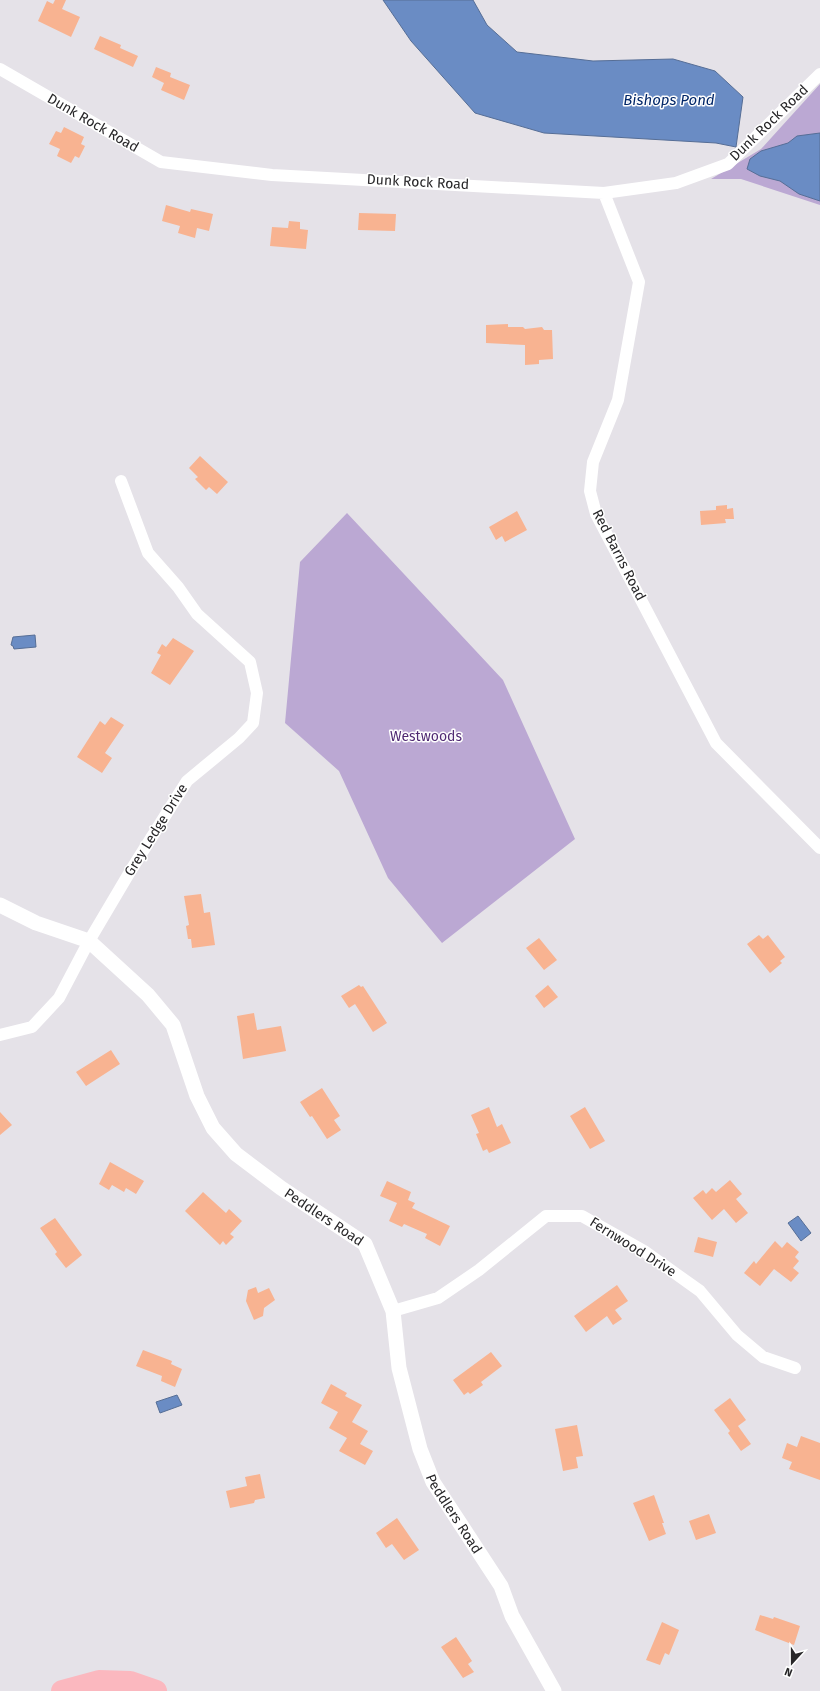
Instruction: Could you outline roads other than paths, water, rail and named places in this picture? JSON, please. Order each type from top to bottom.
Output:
[{"type":"highway","points":[[62,1691],[99,1681],[130,1682],[156,1691]]},
{"type":"street","name":"Dunk Rock Road","points":[[0,69],[161,162],[272,175],[604,193],[676,183],[728,164],[820,74]]},
{"type":"street","name":"Red Barns Road","points":[[604,193],[639,282],[618,400],[593,462],[590,481],[591,501],[596,514],[716,743],[820,848]]},
{"type":"street","name":"Grey Ledge Drive","points":[[0,1035],[32,1027],[59,998],[89,941],[131,870],[187,781],[239,738],[253,724],[257,694],[250,662],[197,614],[178,587],[148,553],[121,481]]},
{"type":"street","name":"Peddlers Road","points":[[0,905],[36,923],[89,941],[148,995],[173,1025],[197,1096],[213,1128],[236,1154],[281,1188],[365,1244],[393,1311],[399,1368],[420,1449],[433,1482],[500,1586],[512,1616],[554,1691]]},
{"type":"street","name":"Fernwood Drive","points":[[393,1311],[438,1298],[479,1270],[546,1216],[582,1216],[644,1251],[700,1291],[737,1335],[763,1357],[795,1368]]},
{"type":"water","name":"Bishops Pond","points":[[383,0],[473,0],[487,25],[517,52],[593,61],[673,59],[715,71],[743,97],[736,147],[716,143],[544,133],[475,113],[411,41]]},
{"type":"water","points":[[820,133],[820,201],[799,194],[780,181],[760,176],[747,169],[750,159],[761,151],[788,143],[797,136]]},
{"type":"water","points":[[35,635],[36,647],[14,649],[11,645],[13,637]]},
{"type":"water","points":[[798,1216],[811,1233],[801,1241],[788,1223]]},
{"type":"water","points":[[177,1395],[182,1405],[160,1413],[156,1402]]},
{"type":"park label","name":"Westwoods","points":[[426,736]]}]
